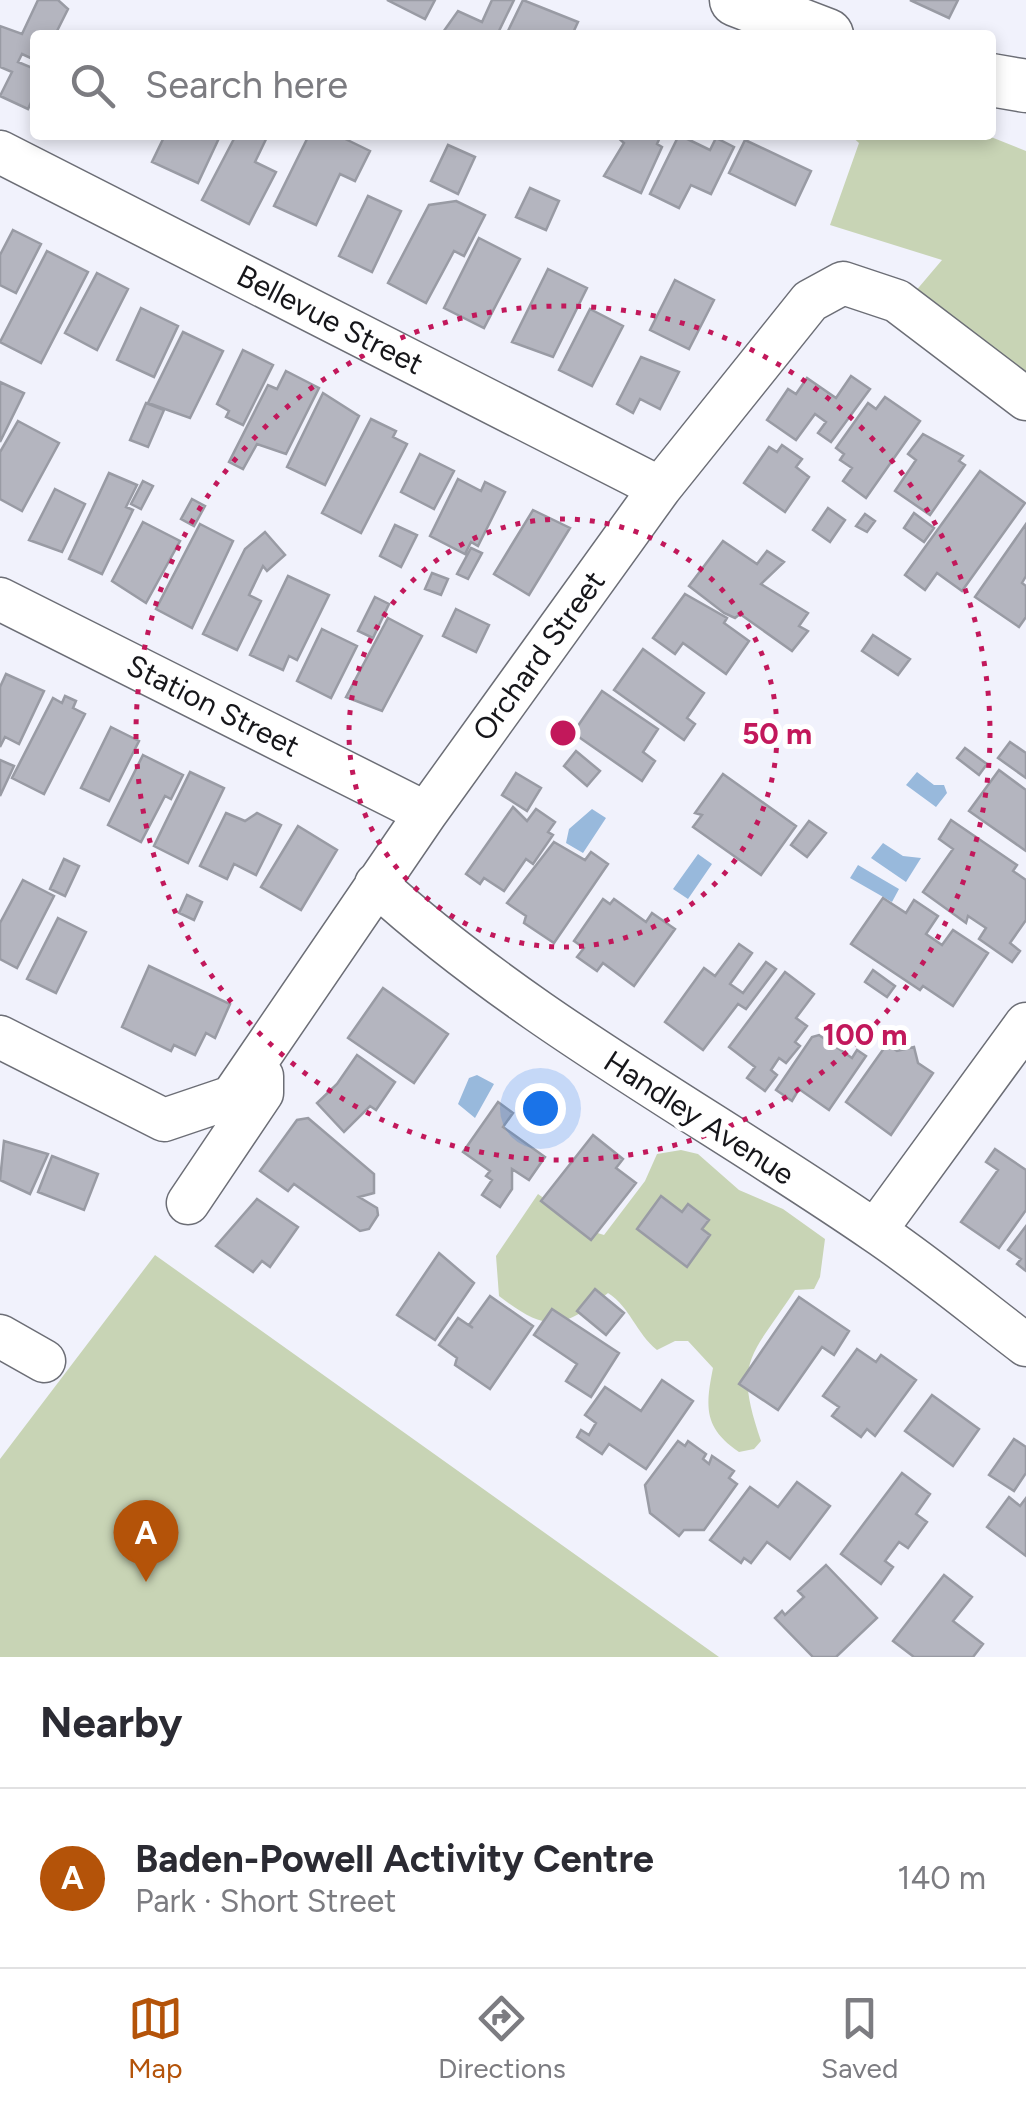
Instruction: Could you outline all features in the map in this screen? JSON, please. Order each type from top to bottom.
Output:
[{"type":"main road","points":[[736,0],[813,30]]},
{"type":"main road","points":[[996,81],[1026,86]]},
{"type":"street","name":"Bellevue Street","points":[[0,152],[660,488]]},
{"type":"street","name":"Orchard Street","points":[[0,1037],[164,1120],[232,1097],[376,884],[660,488],[810,301],[844,283],[897,301],[1026,399]]},
{"type":"street","name":"Station Street","points":[[0,599],[426,813]]},
{"type":"street","name":"Handley Avenue","points":[[376,884],[420,924],[614,1065],[876,1231],[1026,1345]]},
{"type":"street","points":[[876,1231],[1026,1024]]},
{"type":"street","name":"Orchard Street","points":[[188,1202],[262,1093],[261,1054]]},
{"type":"street","points":[[0,1336],[44,1361]]},
{"type":"green space","points":[[996,139],[1026,151],[1026,374],[914,293],[942,260],[830,225],[859,143],[856,140]]},
{"type":"green space","points":[[681,1150],[698,1154],[739,1190],[783,1209],[825,1239],[820,1277],[814,1289],[795,1290],[751,1360],[748,1392],[761,1441],[754,1449],[739,1452],[713,1425],[708,1406],[713,1368],[688,1341],[675,1341],[657,1350],[608,1293],[578,1314],[554,1322],[530,1316],[499,1296],[496,1256],[538,1194],[588,1230],[604,1235],[645,1181],[657,1154]]},
{"type":"green space","points":[[155,1255],[719,1657],[0,1657],[0,1459]]},
{"type":"water","points":[[917,772],[934,785],[944,785],[947,793],[936,807],[906,785]]},
{"type":"water","points":[[592,809],[606,818],[583,853],[566,843],[569,829]]},
{"type":"water","points":[[883,843],[903,856],[921,858],[906,882],[871,858]]},
{"type":"water","points":[[698,854],[712,864],[688,899],[673,889]]},
{"type":"water","points":[[858,865],[899,889],[892,902],[850,878]]},
{"type":"water","points":[[477,1075],[494,1084],[475,1118],[458,1104],[469,1078]]},
{"type":"building","points":[[38,0],[58,0],[68,9],[58,30],[30,30],[30,58],[22,54],[18,62],[30,67],[28,109],[0,96],[12,72],[0,67],[0,26],[22,34]]},
{"type":"building","points":[[387,0],[435,0],[425,19]]},
{"type":"building","points":[[492,0],[514,0],[499,30],[445,30],[458,11],[482,22]]},
{"type":"building","points":[[523,0],[578,22],[574,30],[508,30]]},
{"type":"building","points":[[910,0],[958,0],[949,18]]},
{"type":"building","points":[[163,140],[218,140],[198,183],[152,162]]},
{"type":"building","points":[[233,140],[266,140],[255,162],[276,172],[249,224],[202,200]]},
{"type":"building","points":[[307,140],[347,140],[370,151],[355,181],[340,174],[316,225],[274,206]]},
{"type":"building","points":[[621,140],[659,140],[657,144],[662,147],[641,193],[604,176],[624,143]]},
{"type":"building","points":[[677,140],[689,140],[710,150],[715,140],[734,147],[711,194],[691,185],[679,208],[650,194]]},
{"type":"building","points":[[745,140],[811,171],[795,205],[729,173]]},
{"type":"building","points":[[448,145],[475,157],[458,194],[431,181]]},
{"type":"building","points":[[530,188],[559,201],[546,230],[516,217]]},
{"type":"building","points":[[368,196],[401,211],[372,272],[339,256]]},
{"type":"building","points":[[456,201],[485,215],[464,256],[454,251],[426,303],[388,283],[429,205]]},
{"type":"building","points":[[13,230],[41,244],[16,293],[0,285],[0,255]]},
{"type":"building","points":[[479,238],[520,259],[484,328],[444,308]]},
{"type":"building","points":[[47,251],[88,272],[41,363],[0,342]]},
{"type":"building","points":[[548,269],[587,288],[553,357],[512,342]]},
{"type":"building","points":[[97,273],[128,289],[97,350],[65,333]]},
{"type":"building","points":[[675,280],[714,300],[689,349],[650,330]]},
{"type":"building","points":[[141,308],[178,326],[154,377],[117,360]]},
{"type":"building","points":[[590,309],[623,326],[592,386],[559,370]]},
{"type":"building","points":[[183,332],[223,351],[190,418],[148,403]]},
{"type":"building","points":[[243,350],[273,365],[243,425],[226,417],[229,411],[217,404]]},
{"type":"building","points":[[641,357],[679,372],[660,409],[640,399],[633,413],[617,404]]},
{"type":"building","points":[[286,371],[319,388],[286,454],[257,444],[243,469],[229,462],[268,385],[277,389]]},
{"type":"building","points":[[851,376],[870,389],[831,442],[818,433],[826,422],[815,414],[796,440],[767,420],[788,389],[796,394],[807,378],[836,398]]},
{"type":"building","points":[[0,382],[24,393],[0,442]]},
{"type":"building","points":[[323,393],[359,416],[325,485],[287,467]]},
{"type":"building","points":[[885,397],[920,421],[866,498],[843,481],[852,468],[840,460],[844,454],[836,448],[868,403],[876,409]]},
{"type":"building","points":[[146,403],[164,410],[148,447],[130,440]]},
{"type":"building","points":[[371,419],[396,431],[393,437],[407,444],[361,533],[322,513]]},
{"type":"building","points":[[18,421],[59,443],[22,511],[0,499],[0,452]]},
{"type":"building","points":[[923,434],[963,456],[959,461],[965,465],[930,515],[895,491],[916,460],[908,454]]},
{"type":"building","points":[[782,445],[802,459],[796,467],[809,477],[785,512],[744,483],[769,447],[777,452]]},
{"type":"building","points":[[420,454],[454,471],[434,509],[401,492]]},
{"type":"building","points":[[980,471],[1025,503],[962,591],[937,573],[925,590],[905,575]]},
{"type":"building","points":[[109,473],[137,485],[126,507],[133,510],[102,574],[69,559]]},
{"type":"building","points":[[458,479],[481,491],[485,482],[505,492],[478,546],[471,542],[465,554],[430,536]]},
{"type":"building","points":[[143,481],[153,486],[141,509],[131,504]]},
{"type":"building","points":[[55,489],[85,504],[62,552],[29,540]]},
{"type":"building","points":[[192,499],[205,506],[194,526],[181,519]]},
{"type":"building","points":[[828,508],[845,520],[830,542],[813,530]]},
{"type":"building","points":[[533,510],[570,528],[529,595],[494,574]]},
{"type":"building","points":[[914,513],[934,528],[924,542],[904,528]]},
{"type":"building","points":[[865,514],[875,521],[867,532],[856,526]]},
{"type":"building","points":[[143,522],[180,541],[146,603],[112,581]]},
{"type":"building","points":[[200,524],[233,541],[192,628],[156,609]]},
{"type":"building","points":[[1026,524],[1026,576],[1022,583],[1026,586],[1026,617],[1019,627],[975,597]]},
{"type":"building","points":[[395,525],[417,535],[401,567],[380,556]]},
{"type":"building","points":[[265,532],[285,555],[267,571],[263,566],[249,595],[261,601],[237,650],[203,634],[245,549]]},
{"type":"building","points":[[723,541],[757,564],[767,551],[784,562],[761,584],[808,613],[799,626],[808,631],[792,651],[740,614],[735,618],[724,613],[689,586]]},
{"type":"building","points":[[471,548],[482,553],[468,579],[457,574]]},
{"type":"building","points":[[432,573],[448,579],[441,595],[425,589]]},
{"type":"building","points":[[288,576],[329,595],[297,660],[289,656],[283,670],[250,655]]},
{"type":"building","points":[[685,594],[727,618],[724,623],[749,641],[726,674],[683,643],[675,654],[653,638]]},
{"type":"building","points":[[375,597],[389,604],[373,638],[358,631]]},
{"type":"building","points":[[456,609],[489,625],[476,652],[443,636]]},
{"type":"building","points":[[388,618],[422,636],[382,711],[346,697]]},
{"type":"building","points":[[322,629],[357,646],[331,698],[297,681]]},
{"type":"building","points":[[873,635],[910,659],[898,675],[862,651]]},
{"type":"building","points":[[643,649],[704,693],[687,718],[695,724],[684,740],[614,690]]},
{"type":"building","points":[[6,674],[44,691],[19,744],[5,737],[0,747],[0,687]]},
{"type":"building","points":[[602,691],[658,729],[643,752],[655,761],[642,781],[573,733]]},
{"type":"building","points":[[65,696],[76,701],[73,708],[85,714],[44,794],[12,778],[53,698],[62,703]]},
{"type":"building","points":[[111,727],[139,741],[109,801],[81,788]]},
{"type":"building","points":[[1010,742],[1026,753],[1026,778],[998,758]]},
{"type":"building","points":[[965,748],[987,764],[979,775],[957,758]]},
{"type":"building","points":[[576,751],[600,771],[587,786],[564,766]]},
{"type":"building","points":[[143,755],[183,775],[171,799],[165,796],[141,842],[108,825]]},
{"type":"building","points":[[0,760],[14,766],[0,796]]},
{"type":"building","points":[[999,770],[1026,790],[1026,851],[969,811]]},
{"type":"building","points":[[190,772],[224,788],[188,863],[154,846]]},
{"type":"building","points":[[516,773],[541,788],[527,811],[502,795]]},
{"type":"building","points":[[723,774],[796,826],[761,875],[693,827],[702,815],[695,813]]},
{"type":"building","points":[[513,807],[527,821],[536,809],[555,822],[548,832],[553,835],[533,864],[526,859],[504,891],[484,878],[480,884],[466,874]]},
{"type":"building","points":[[226,813],[245,821],[257,813],[281,825],[256,875],[234,864],[227,879],[200,866]]},
{"type":"building","points":[[951,820],[1017,865],[1013,871],[1026,880],[1026,920],[1010,943],[1020,951],[1012,962],[979,939],[986,928],[968,916],[966,923],[923,892],[953,849],[939,839]]},
{"type":"building","points":[[809,821],[826,833],[807,857],[791,845]]},
{"type":"building","points":[[298,826],[337,850],[301,910],[261,887]]},
{"type":"building","points":[[554,842],[585,860],[591,852],[608,864],[554,943],[524,923],[526,916],[507,903]]},
{"type":"building","points":[[64,859],[79,866],[65,896],[50,889]]},
{"type":"building","points":[[23,880],[54,896],[17,968],[0,959],[0,923]]},
{"type":"building","points":[[187,895],[202,902],[194,920],[179,913]]},
{"type":"building","points":[[883,898],[906,913],[914,900],[938,916],[926,934],[942,945],[953,930],[988,953],[953,1006],[923,986],[920,990],[851,944]]},
{"type":"building","points":[[603,899],[610,904],[614,899],[646,922],[652,913],[675,929],[634,986],[603,963],[597,971],[577,957],[584,948],[574,941]]},
{"type":"building","points":[[58,918],[86,932],[56,993],[27,979]]},
{"type":"building","points":[[739,944],[752,953],[730,984],[743,993],[766,962],[776,969],[746,1009],[738,1004],[703,1050],[665,1022],[704,968],[715,976]]},
{"type":"building","points":[[149,966],[230,1004],[215,1038],[206,1033],[195,1055],[174,1045],[171,1051],[122,1027]]},
{"type":"building","points":[[873,970],[895,986],[887,997],[865,982]]},
{"type":"building","points":[[785,972],[814,994],[796,1018],[807,1026],[795,1042],[800,1046],[786,1063],[779,1058],[771,1070],[777,1075],[765,1091],[747,1078],[755,1067],[729,1047]]},
{"type":"building","points":[[383,988],[448,1034],[414,1083],[348,1038]]},
{"type":"building","points":[[819,1035],[852,1058],[857,1050],[866,1056],[829,1110],[799,1089],[792,1101],[776,1090],[812,1037]]},
{"type":"building","points":[[887,1044],[897,1051],[914,1047],[918,1063],[933,1073],[891,1135],[846,1102]]},
{"type":"building","points":[[357,1055],[395,1082],[376,1110],[370,1106],[344,1132],[317,1103],[337,1084]]},
{"type":"building","points":[[498,1102],[513,1113],[503,1127],[545,1157],[529,1180],[512,1169],[512,1189],[500,1207],[482,1195],[492,1180],[486,1176],[490,1171],[463,1152]]},
{"type":"building","points":[[308,1118],[374,1174],[374,1193],[359,1197],[377,1208],[378,1215],[369,1229],[360,1231],[294,1184],[288,1191],[260,1171],[297,1120]]},
{"type":"building","points":[[593,1135],[623,1159],[616,1168],[636,1183],[591,1240],[541,1201]]},
{"type":"building","points":[[4,1141],[48,1154],[30,1194],[0,1180]]},
{"type":"building","points":[[995,1149],[1026,1170],[1026,1210],[999,1248],[961,1222],[998,1170],[986,1162]]},
{"type":"building","points":[[52,1156],[98,1174],[84,1210],[38,1192]]},
{"type":"building","points":[[661,1196],[682,1212],[688,1204],[709,1220],[702,1229],[710,1235],[687,1267],[637,1229]]},
{"type":"building","points":[[257,1199],[298,1227],[270,1267],[262,1261],[253,1272],[216,1246]]},
{"type":"building","points":[[1026,1226],[1026,1271],[1017,1264],[1021,1259],[1008,1250]]},
{"type":"building","points":[[439,1253],[474,1283],[435,1340],[397,1315]]},
{"type":"building","points":[[595,1289],[624,1313],[606,1335],[577,1311]]},
{"type":"building","points":[[490,1296],[533,1326],[490,1389],[455,1365],[457,1358],[439,1345],[458,1318],[473,1328],[469,1325]]},
{"type":"building","points":[[799,1297],[849,1331],[834,1355],[822,1347],[778,1410],[739,1384]]},
{"type":"building","points":[[552,1309],[619,1353],[591,1397],[566,1381],[577,1364],[534,1335]]},
{"type":"building","points":[[857,1349],[876,1362],[881,1355],[916,1380],[875,1436],[867,1429],[861,1437],[832,1416],[839,1407],[823,1396]]},
{"type":"building","points":[[662,1380],[693,1401],[646,1469],[609,1444],[602,1454],[577,1437],[581,1430],[589,1435],[596,1423],[585,1415],[605,1387],[641,1411]]},
{"type":"building","points":[[932,1395],[979,1429],[953,1466],[905,1431]]},
{"type":"building","points":[[1014,1439],[1026,1447],[1026,1473],[1014,1491],[989,1475]]},
{"type":"building","points":[[678,1441],[685,1446],[688,1441],[706,1454],[703,1459],[709,1464],[712,1456],[734,1471],[729,1478],[737,1484],[704,1530],[684,1530],[679,1536],[650,1513],[645,1485]]},
{"type":"building","points":[[902,1473],[930,1494],[916,1514],[927,1522],[908,1548],[899,1542],[885,1561],[893,1567],[881,1584],[841,1554]]},
{"type":"building","points":[[797,1482],[830,1506],[790,1559],[767,1542],[751,1563],[744,1558],[741,1563],[710,1540],[750,1487],[778,1507]]},
{"type":"building","points":[[1009,1497],[1020,1506],[1026,1498],[1026,1556],[987,1527]]},
{"type":"building","points":[[826,1565],[877,1618],[836,1657],[813,1657],[775,1618],[782,1611],[785,1615],[804,1597],[798,1591]]},
{"type":"building","points":[[944,1575],[972,1597],[953,1621],[983,1644],[973,1657],[914,1657],[893,1641]]},
{"type":"place","name":"Baden-Powell Activity Centre","points":[[146,1582]]}]
